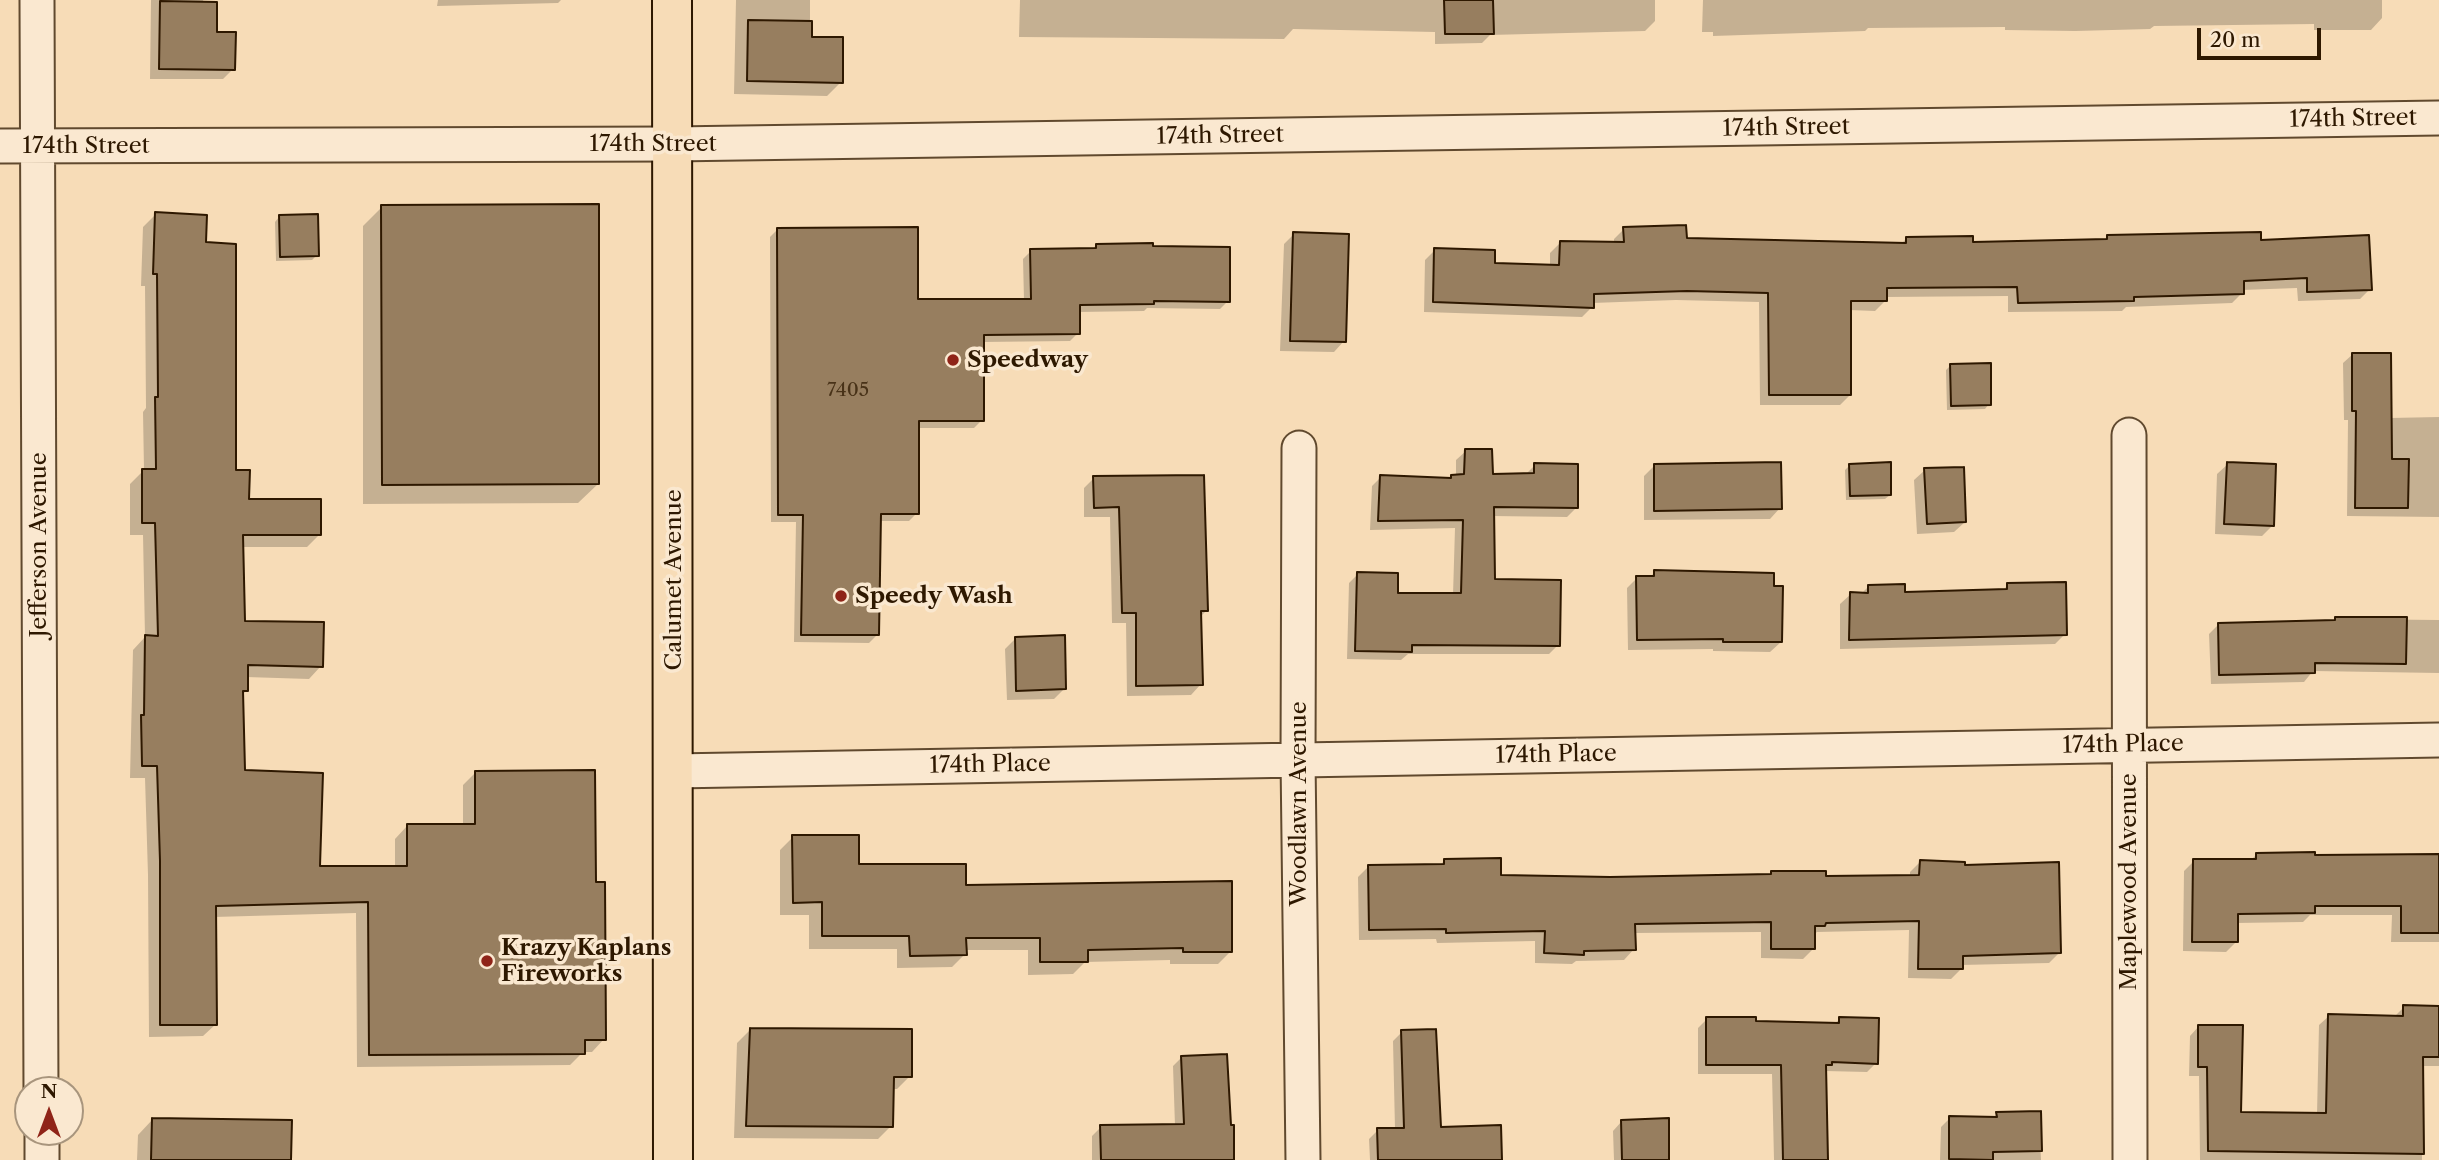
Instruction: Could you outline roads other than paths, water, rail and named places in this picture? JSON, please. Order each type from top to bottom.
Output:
[{"type":"main road","name":"Calumet Avenue","points":[[672,0],[673,1160]]},
{"type":"street","name":"Jefferson Avenue","points":[[37,0],[41,1076]]},
{"type":"street","name":"174th Street","points":[[0,146],[673,144],[2439,118]]},
{"type":"street","name":"Maplewood Avenue","points":[[2129,435],[2130,1160]]},
{"type":"street","name":"Woodlawn Avenue","points":[[1299,448],[1298,759],[1303,1160]]},
{"type":"street","name":"174th Place","points":[[674,771],[2439,740]]},
{"type":"place","name":"Speedway","points":[[953,360]]},
{"type":"place","name":"Speedy Wash","points":[[841,596]]},
{"type":"place","name":"Krazy Kaplans Fireworks","points":[[487,961]]}]
